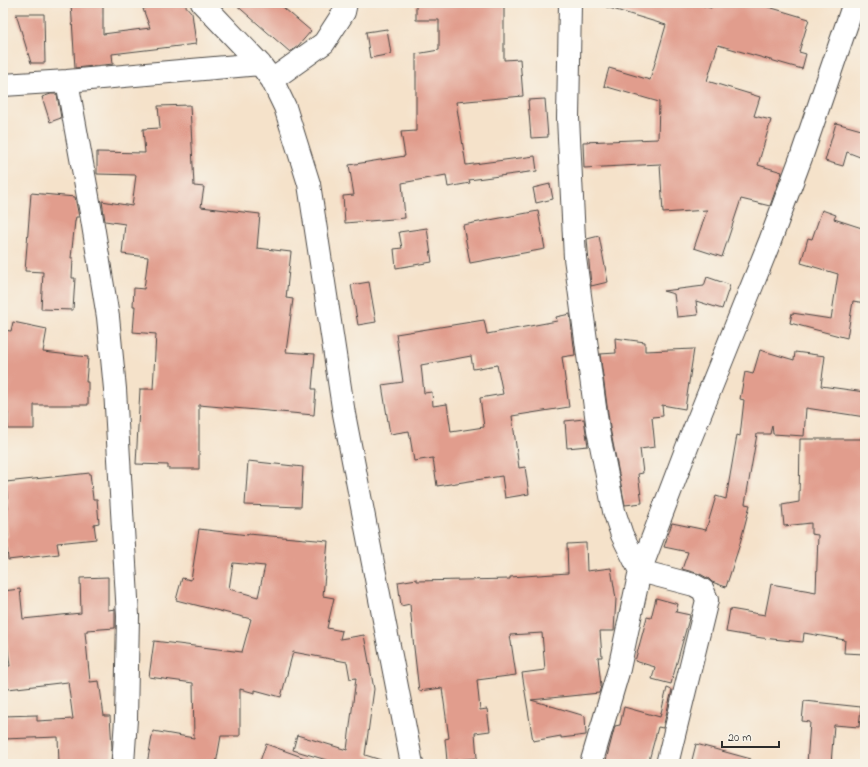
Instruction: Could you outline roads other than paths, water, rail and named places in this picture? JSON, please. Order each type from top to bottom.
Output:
[{"type":"street","points":[[202,3],[266,72],[285,107],[309,184],[344,414],[412,764]]},
{"type":"street","points":[[3,85],[266,72],[324,43],[344,12],[346,3]]},
{"type":"street","points":[[570,3],[568,118],[576,258],[598,430],[614,511],[622,535],[640,571],[694,585],[703,590],[707,600],[668,764]]},
{"type":"street","points":[[590,764],[619,669],[640,571],[689,442],[770,241],[802,155],[854,3]]},
{"type":"street","points":[[67,81],[91,214],[105,303],[115,389],[128,616],[124,764]]}]
